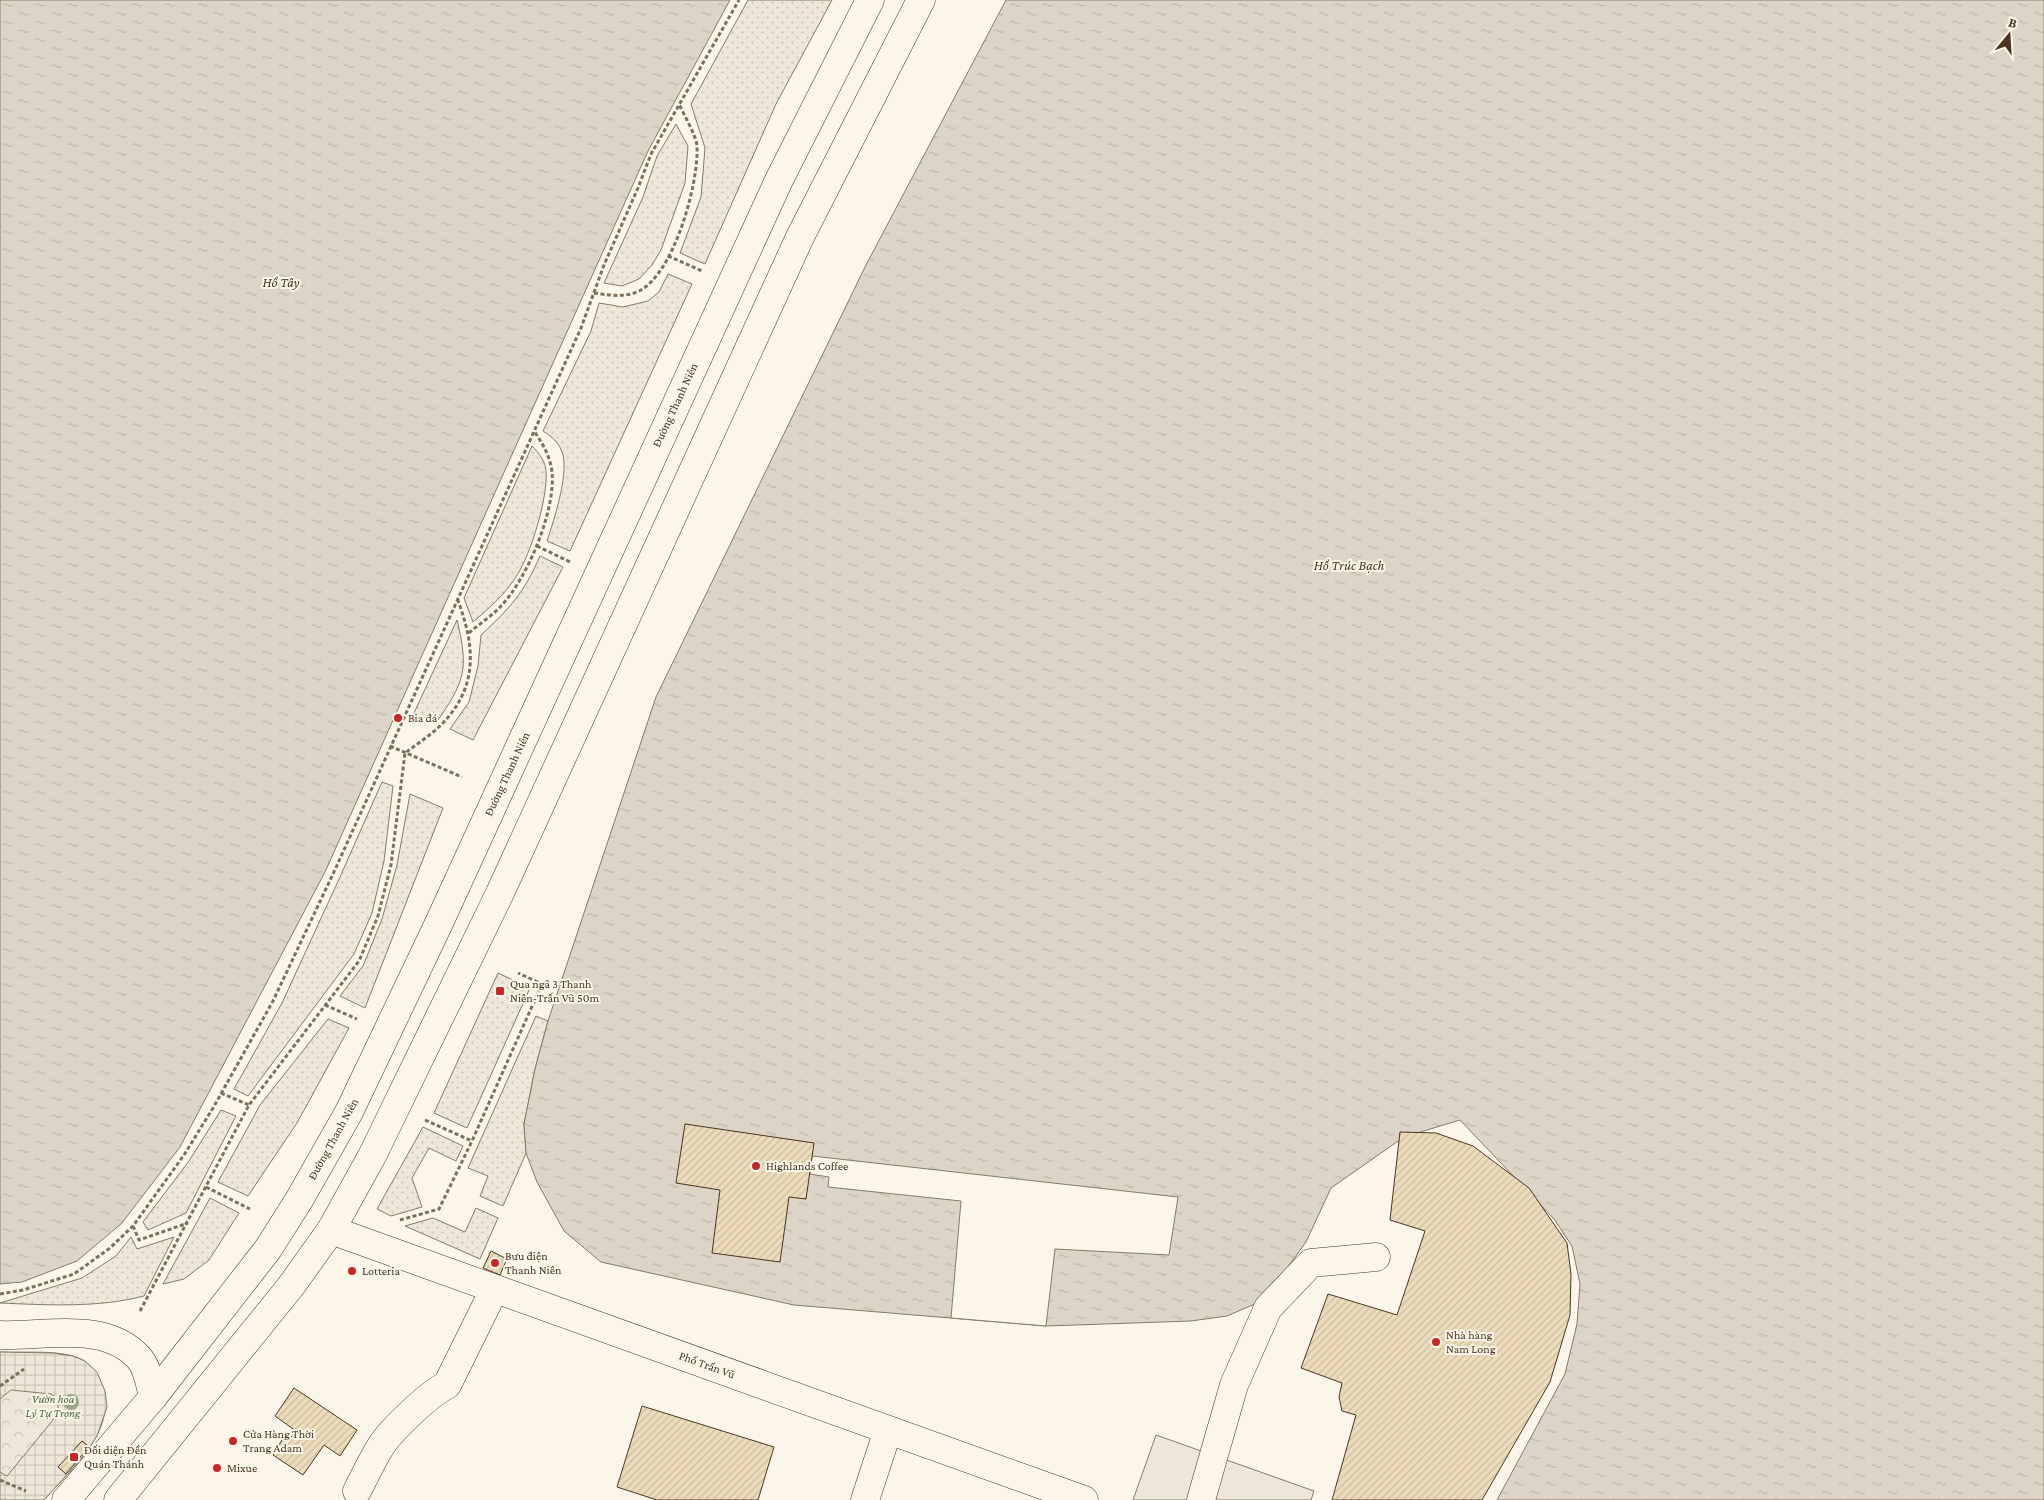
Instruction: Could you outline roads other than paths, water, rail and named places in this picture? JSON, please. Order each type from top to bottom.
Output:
[{"type":"main road","name":"Đường Thanh Niên","points":[[66,1500],[153,1398],[268,1249],[299,1200],[349,1112],[439,923],[779,180],[870,0]]},
{"type":"main road","points":[[118,1500],[291,1286],[331,1230],[372,1156],[500,893],[800,237],[921,0]]},
{"type":"main road","name":"Phố Trấn Vũ","points":[[331,1230],[1084,1500]]},
{"type":"main road","points":[[1201,1500],[1234,1385],[1268,1308],[1311,1263],[1376,1257]]},
{"type":"main road","points":[[357,1490],[382,1444],[436,1390],[447,1385],[494,1290]]},
{"type":"main road","points":[[0,1335],[66,1333],[108,1338],[125,1346],[140,1359],[148,1375],[153,1398]]},
{"type":"main road","points":[[865,1500],[888,1430]]},
{"type":"water","name":"Hồ Tây","points":[[0,0],[730,0],[648,151],[325,872],[180,1147],[122,1223],[77,1261],[22,1282],[0,1284]]},
{"type":"water","name":"Hồ Trúc Bạch","points":[[1006,0],[2044,0],[2044,1500],[1497,1500],[1565,1374],[1577,1324],[1580,1284],[1572,1246],[1554,1219],[1460,1120],[1404,1137],[1331,1188],[1306,1242],[1264,1300],[1227,1316],[1191,1321],[1046,1326],[794,1305],[601,1262],[564,1231],[537,1182],[526,1153],[524,1124],[535,1069],[548,1021],[656,697],[866,265]]},
{"type":"place","name":"Bia đá","points":[[398,718]]},
{"type":"place","name":"Qua ngã 3 Thanh Niên-Trấn Vũ 50m","points":[[500,991]]},
{"type":"place","name":"Highlands Coffee","points":[[756,1166]]},
{"type":"place","name":"Bưu điện Thanh Niên","points":[[495,1263]]},
{"type":"place","name":"Lotteria","points":[[352,1271]]},
{"type":"place","name":"Nhà hàng Nam Long","points":[[1436,1342]]},
{"type":"place","name":"Cửa Hàng Thời Trang Adam","points":[[233,1441]]},
{"type":"place","name":"Đối diện Đền Quán Thánh","points":[[74,1457]]},
{"type":"place","name":"Mixue","points":[[217,1468]]},
{"type":"park label","name":"Vườn hoa Lý Tự Trọng","points":[[53,1406]]}]
